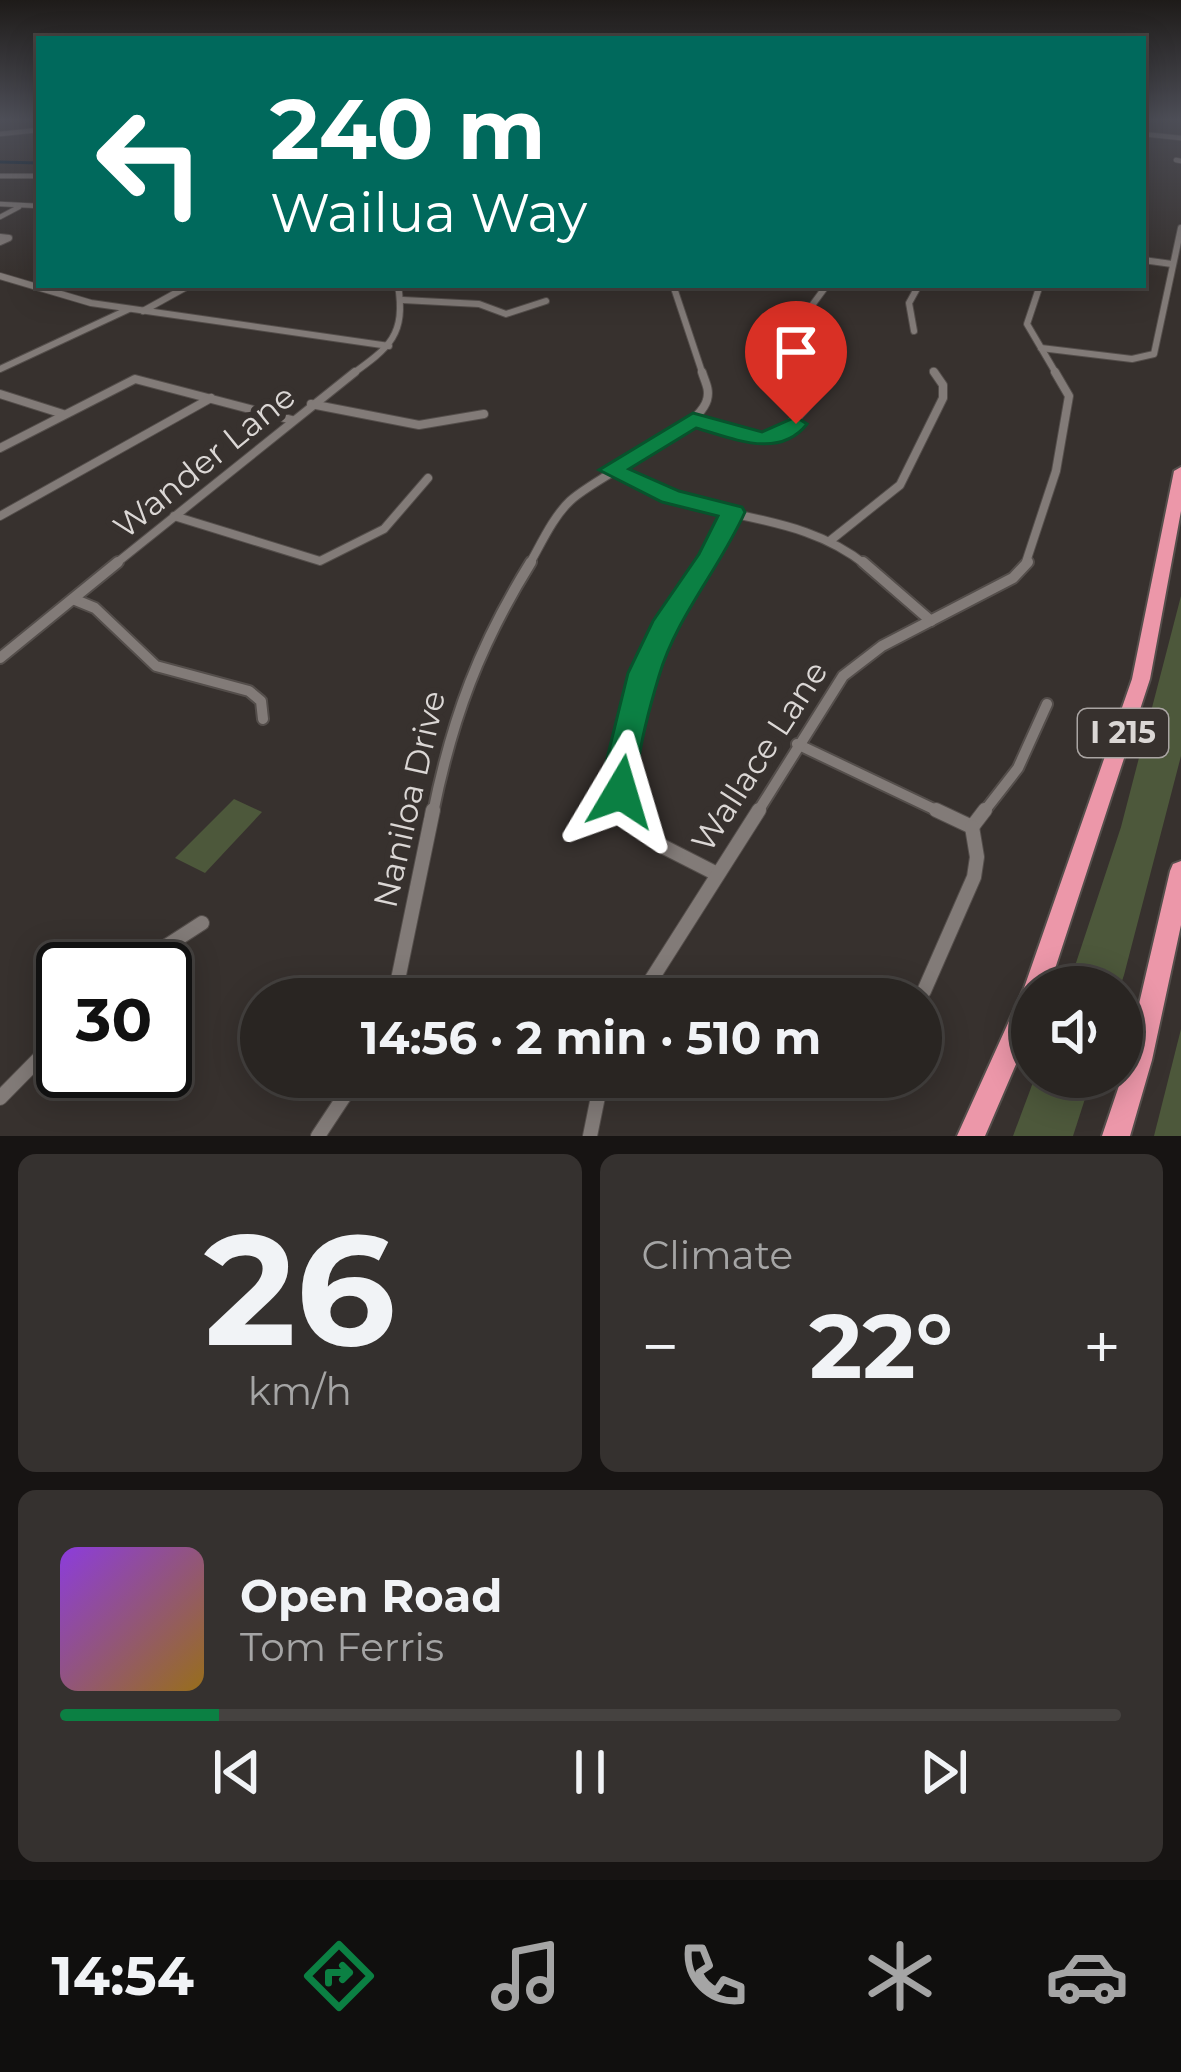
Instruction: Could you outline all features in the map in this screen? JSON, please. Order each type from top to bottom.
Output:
[{"type":"highway","name":"I 215","points":[[1043,966],[1141,679],[1181,472]]},
{"type":"highway","points":[[1116,1136],[1181,871]]},
{"type":"highway","points":[[971,1136],[1011,1046]]},
{"type":"street","points":[[0,176],[36,176]]},
{"type":"street","points":[[0,204],[36,206]]},
{"type":"street","points":[[0,217],[24,205]]},
{"type":"street","points":[[1041,348],[1143,358],[1156,350],[1181,228]]},
{"type":"street","points":[[1146,260],[1172,264]]},
{"type":"street","points":[[0,276],[36,287]]},
{"type":"street","points":[[40,288],[129,309],[389,346],[403,317],[399,288]]},
{"type":"street","points":[[143,311],[185,288]]},
{"type":"street","points":[[675,288],[708,390],[706,404],[693,420],[741,436],[779,436],[792,429],[819,377]]},
{"type":"street","points":[[812,305],[825,288]]},
{"type":"street","points":[[914,332],[910,303],[918,288]]},
{"type":"street","name":"Wallace Lane","points":[[652,978],[797,744],[852,668],[1013,578],[1031,558],[1056,471],[1069,396],[1027,321],[1039,288]]},
{"type":"street","points":[[403,300],[486,305],[506,314],[546,302]]},
{"type":"street","points":[[0,369],[129,309]]},
{"type":"street","name":"Wander Lane","points":[[0,658],[389,346]]},
{"type":"street","points":[[831,541],[903,481],[943,398],[943,385],[933,371]]},
{"type":"street","points":[[0,448],[135,379],[292,420]]},
{"type":"street","points":[[0,394],[64,414]]},
{"type":"street","points":[[0,516],[211,398]]},
{"type":"street","points":[[311,404],[401,426],[448,424],[484,414]]},
{"type":"street","name":"Naniloa Drive","points":[[398,978],[444,757],[470,672],[555,518],[578,493],[693,420]]},
{"type":"street","points":[[611,470],[670,497],[787,523],[831,541],[862,561],[931,621]]},
{"type":"street","points":[[174,516],[320,561],[384,529],[428,478]]},
{"type":"street","points":[[717,874],[663,846],[634,822],[621,792],[620,775],[637,696],[658,638],[733,512]]},
{"type":"street","points":[[73,599],[95,608],[156,666],[249,691],[261,701],[263,719]]},
{"type":"street","points":[[930,978],[974,877],[977,857],[972,827],[1018,768],[1047,704]]},
{"type":"street","points":[[797,744],[972,827]]},
{"type":"street","points":[[173,942],[202,923]]},
{"type":"street","points":[[0,1098],[36,1061]]},
{"type":"street","points":[[318,1136],[343,1098]]},
{"type":"street","points":[[590,1136],[598,1098]]},
{"type":"green space","points":[[1181,596],[1181,756],[1126,966],[1075,966],[1121,827]]},
{"type":"green space","points":[[234,799],[262,812],[205,873],[175,858]]},
{"type":"green space","points":[[1181,1029],[1181,1136],[1154,1136]]},
{"type":"green space","points":[[1027,1098],[1085,1098],[1073,1136],[1013,1136]]},
{"type":"route","points":[[621,792],[620,775],[644,673],[658,638],[733,512],[670,497],[611,470],[693,420],[762,439],[787,433],[796,424]]}]
